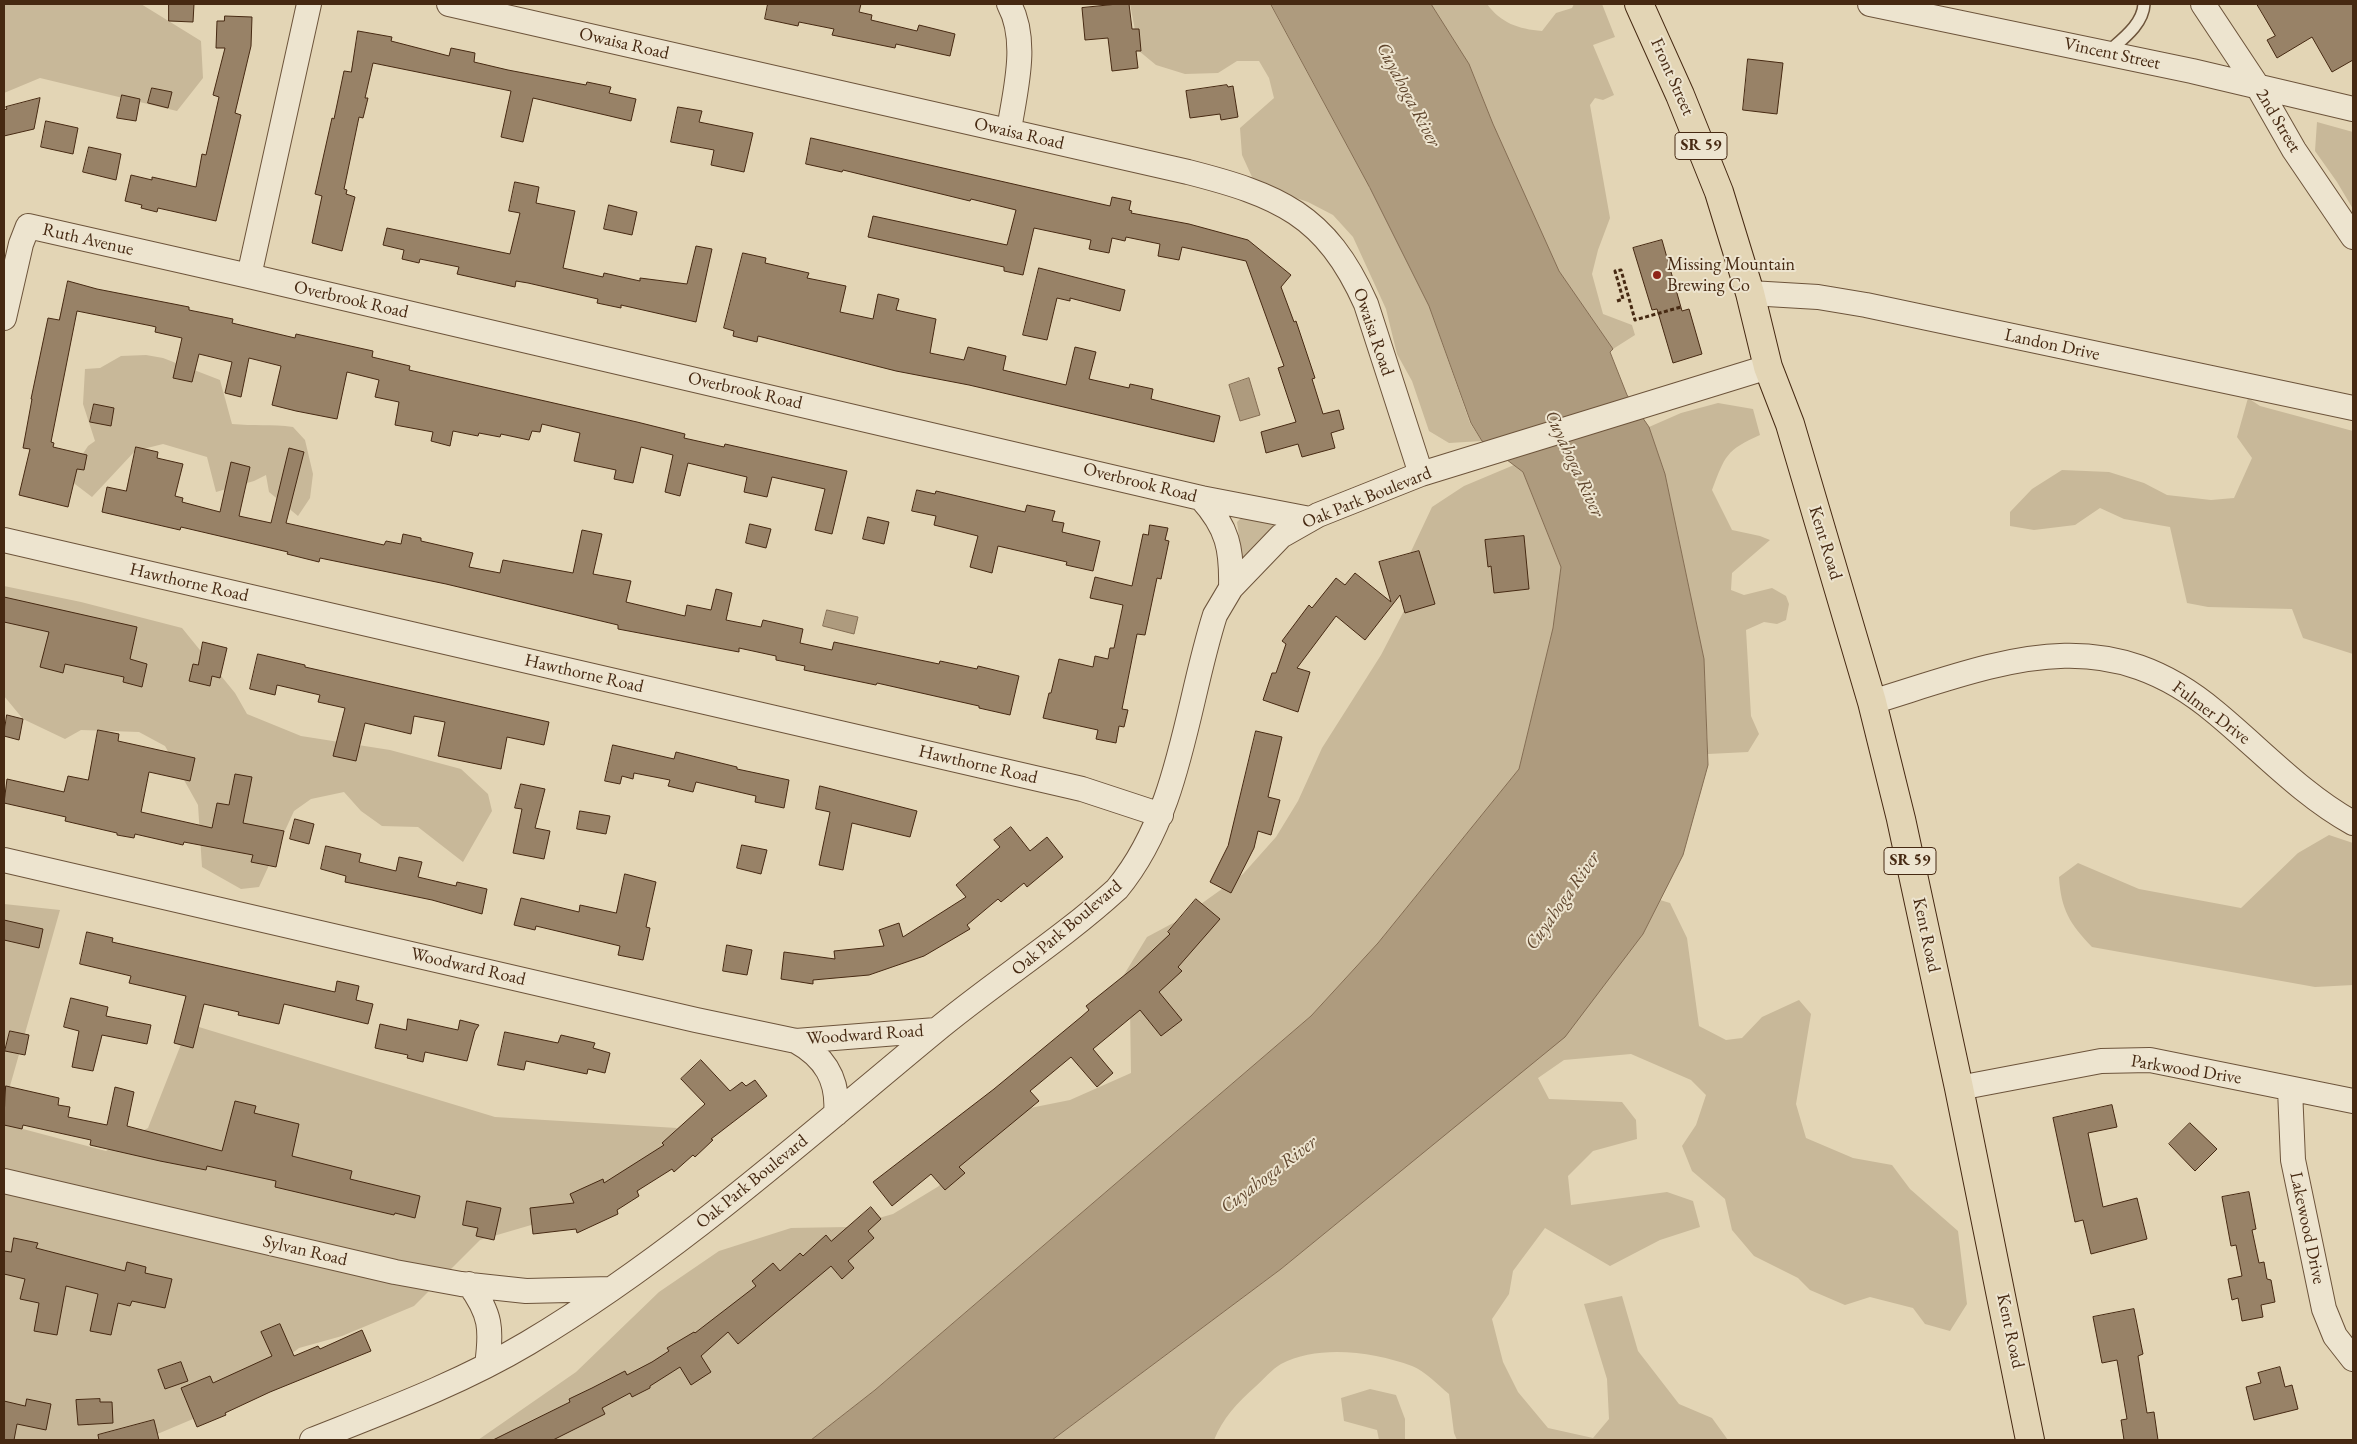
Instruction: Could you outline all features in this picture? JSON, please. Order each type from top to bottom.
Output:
[{"type":"main road","name":"Front Street","points":[[1639,4],[1710,167],[1750,293]]},
{"type":"main road","name":"Kent Road","points":[[1750,293],[1768,367],[1790,424],[1872,702],[1901,819],[1960,1088],[2030,1440]]},
{"type":"street","points":[[249,276],[310,4]]},
{"type":"street","name":"Owaisa Road","points":[[448,4],[922,113],[1009,130],[1235,184],[1280,202],[1309,222],[1331,244],[1347,266],[1366,304],[1421,474]]},
{"type":"street","points":[[1009,4],[1017,28],[1020,61],[1009,130]]},
{"type":"street","name":"Vincent Street","points":[[1870,4],[2353,109]]},
{"type":"street","name":"2nd Street","points":[[2203,4],[2258,87],[2294,150],[2353,237]]},
{"type":"street","name":"Ruth Avenue","points":[[4,318],[21,244],[28,226],[181,262]]},
{"type":"street","name":"Overbrook Road","points":[[181,262],[249,276],[1201,498],[1310,519]]},
{"type":"street","name":"Landon Drive","points":[[1750,293],[1818,297],[1866,305],[2353,408]]},
{"type":"street","name":"Oak Park Boulevard","points":[[312,1440],[487,1366],[528,1343],[611,1289],[686,1236],[936,1030],[1007,978],[1117,889],[1128,875],[1161,816],[1183,740],[1205,646],[1215,615],[1231,588],[1281,536],[1310,519],[1421,474],[1768,367]]},
{"type":"street","points":[[1201,498],[1213,511],[1225,530],[1230,549],[1231,588]]},
{"type":"street","name":"Hawthorne Road","points":[[4,540],[1082,789],[1161,816]]},
{"type":"street","name":"Fulmer Drive","points":[[1872,702],[2028,657],[2069,654],[2109,659],[2148,671],[2185,689],[2213,710],[2324,805],[2353,822]]},
{"type":"street","name":"Woodward Road","points":[[4,860],[696,1020],[796,1040],[936,1030]]},
{"type":"street","points":[[796,1040],[816,1054],[833,1078],[836,1091],[836,1114]]},
{"type":"street","name":"Parkwood Drive","points":[[1960,1088],[2118,1060],[2166,1063],[2353,1101]]},
{"type":"street","name":"Lakewood Drive","points":[[2290,1089],[2293,1160],[2324,1308],[2335,1336],[2353,1359]]},
{"type":"street","name":"Sylvan Road","points":[[4,1181],[395,1272],[526,1291],[611,1289]]},
{"type":"street","points":[[469,1284],[483,1304],[490,1326],[487,1366]]},
{"type":"lane","points":[[2107,54],[2134,28],[2144,12],[2144,4]]},
{"type":"path","points":[[1616,301],[1624,299],[1615,271],[1621,270],[1635,320],[1681,307]]},
{"type":"shaded area","points":[[4,4],[141,4],[201,41],[203,78],[177,111],[40,78],[4,93]]},
{"type":"shaded area","points":[[1130,4],[1271,4],[1370,188],[1429,306],[1470,423],[1482,441],[1449,443],[1429,431],[1412,381],[1397,354],[1386,309],[1353,237],[1333,215],[1308,202],[1275,191],[1252,177],[1242,155],[1240,128],[1274,98],[1269,78],[1259,61],[1237,61],[1218,73],[1185,74],[1156,65],[1139,51]]},
{"type":"shaded area","points":[[1431,4],[1487,4],[1498,16],[1511,24],[1525,29],[1542,31],[1556,13],[1572,8],[1574,4],[1602,4],[1615,37],[1593,45],[1614,95],[1603,100],[1595,98],[1590,105],[1610,218],[1598,250],[1592,274],[1603,314],[1632,325],[1635,335],[1613,349],[1559,271],[1493,124],[1469,64]]},
{"type":"shaded area","points":[[2317,122],[2353,132],[2353,209],[2315,151]]},
{"type":"shaded area","points":[[146,355],[163,358],[220,380],[232,424],[293,427],[305,440],[313,474],[310,498],[298,516],[269,492],[266,475],[254,481],[216,492],[207,457],[163,444],[135,451],[92,497],[67,478],[88,446],[95,441],[83,404],[85,369],[100,368],[121,356]]},
{"type":"shaded area","points":[[2248,398],[2260,406],[2353,431],[2353,654],[2303,638],[2292,609],[2208,607],[2187,603],[2170,527],[2124,519],[2100,508],[2075,525],[2034,530],[2010,526],[2010,512],[2032,489],[2062,470],[2109,472],[2144,483],[2167,495],[2211,500],[2234,498],[2252,458],[2237,437]]},
{"type":"shaded area","points":[[1718,403],[1753,409],[1760,435],[1740,445],[1728,455],[1712,490],[1732,530],[1770,540],[1732,573],[1731,590],[1744,595],[1772,588],[1786,596],[1789,604],[1786,620],[1777,624],[1764,622],[1746,630],[1751,716],[1759,734],[1748,752],[1708,754],[1704,659],[1665,474],[1649,427],[1681,413]]},
{"type":"shaded area","points":[[1514,465],[1523,472],[1561,567],[1553,628],[1519,769],[1378,943],[1311,1016],[875,1390],[811,1440],[478,1440],[576,1372],[659,1292],[719,1251],[791,1228],[847,1227],[893,1214],[939,1186],[964,1152],[1000,1114],[1070,1100],[1131,1073],[1130,1007],[1122,978],[1147,937],[1177,921],[1243,874],[1276,837],[1298,801],[1322,748],[1381,655],[1407,605],[1407,560],[1432,507],[1464,486]]},
{"type":"shaded area","points":[[1242,517],[1274,522],[1275,529],[1242,559],[1239,556],[1240,543],[1237,522]]},
{"type":"shaded area","points":[[4,586],[81,602],[182,628],[235,693],[247,714],[301,736],[390,750],[461,769],[488,794],[492,811],[463,862],[418,827],[382,826],[361,811],[344,792],[311,799],[294,811],[259,887],[241,889],[202,867],[198,805],[165,746],[139,732],[81,730],[65,739],[23,719],[4,696]]},
{"type":"shaded area","points":[[2329,835],[2353,843],[2353,985],[2315,987],[2092,947],[2072,923],[2062,899],[2059,877],[2078,863],[2139,889],[2241,908],[2298,853]]},
{"type":"shaded area","points":[[1660,900],[1670,903],[1687,938],[1699,1026],[1726,1040],[1742,1038],[1762,1017],[1799,1000],[1811,1014],[1796,1104],[1806,1138],[1853,1158],[1892,1165],[1910,1189],[1958,1231],[1967,1304],[1950,1331],[1925,1324],[1913,1308],[1870,1297],[1845,1305],[1810,1290],[1798,1278],[1754,1256],[1732,1230],[1725,1199],[1692,1171],[1682,1146],[1696,1125],[1706,1095],[1691,1080],[1631,1054],[1564,1060],[1538,1078],[1549,1099],[1622,1102],[1636,1120],[1637,1139],[1593,1151],[1568,1176],[1571,1205],[1667,1192],[1693,1201],[1700,1227],[1660,1240],[1610,1266],[1545,1228],[1513,1271],[1509,1294],[1492,1319],[1503,1362],[1518,1392],[1548,1428],[1593,1438],[1609,1419],[1607,1379],[1584,1304],[1622,1296],[1638,1351],[1679,1404],[1712,1418],[1728,1440],[1457,1440],[1454,1433],[1449,1394],[1422,1371],[1412,1366],[1381,1357],[1346,1352],[1329,1352],[1296,1358],[1278,1366],[1236,1405],[1226,1418],[1214,1440],[1052,1440],[1281,1269],[1444,1135],[1643,934]]},
{"type":"shaded area","points":[[4,904],[60,910],[10,1086],[23,1129],[106,1151],[148,1128],[189,1024],[495,1117],[677,1128],[637,1194],[480,1240],[414,1306],[342,1336],[299,1348],[219,1408],[155,1435],[137,1440],[5,1440]]},
{"type":"shaded area","points":[[1370,1389],[1396,1395],[1405,1419],[1405,1440],[1379,1440],[1377,1430],[1344,1421],[1341,1398]]},
{"type":"water","name":"Cuyahoga River","points":[[1271,4],[1431,4],[1469,64],[1493,124],[1559,271],[1613,349],[1610,352],[1627,395],[1649,427],[1665,474],[1704,659],[1708,765],[1683,855],[1643,934],[1565,1037],[1281,1269],[1052,1440],[811,1440],[875,1390],[1311,1016],[1378,943],[1519,769],[1553,628],[1561,567],[1523,472],[1482,441],[1471,423],[1429,306],[1370,188]]},
{"type":"water","points":[[1249,378],[1260,415],[1240,421],[1229,385]]},
{"type":"water","points":[[827,610],[858,617],[854,634],[823,626]]},
{"type":"building","points":[[169,4],[194,4],[193,22],[169,21]]},
{"type":"building","points":[[768,4],[861,4],[859,12],[872,15],[871,20],[917,31],[919,25],[955,34],[950,56],[896,44],[895,48],[832,35],[834,29],[799,22],[798,26],[765,19]]},
{"type":"building","points":[[1129,4],[1132,29],[1139,29],[1141,51],[1136,51],[1138,68],[1112,71],[1108,38],[1085,40],[1082,8]]},
{"type":"building","points":[[2257,4],[2353,4],[2353,60],[2332,72],[2312,37],[2277,58],[2267,40],[2275,36]]},
{"type":"building","points":[[225,16],[252,17],[251,46],[235,113],[241,115],[216,221],[158,208],[157,212],[141,208],[142,205],[125,201],[131,175],[152,180],[152,177],[196,187],[202,154],[206,155],[219,97],[213,95],[225,48],[216,48],[217,21],[224,21]]},
{"type":"building","points":[[358,31],[392,37],[391,41],[449,56],[451,48],[475,53],[474,62],[508,70],[586,85],[587,82],[611,87],[609,93],[636,99],[631,121],[533,98],[523,142],[501,137],[511,91],[373,63],[365,98],[368,98],[363,118],[359,117],[344,189],[347,190],[346,194],[355,197],[342,251],[312,243],[322,196],[315,194],[344,71],[351,72]]},
{"type":"building","points":[[1748,59],[1783,63],[1777,114],[1743,110]]},
{"type":"building","points":[[1227,85],[1228,87],[1233,86],[1238,117],[1221,120],[1220,114],[1190,118],[1186,91]]},
{"type":"building","points":[[152,88],[172,92],[168,108],[148,103]]},
{"type":"building","points":[[122,95],[140,99],[136,121],[117,118]]},
{"type":"building","points":[[40,98],[34,129],[4,136],[4,110],[7,109],[6,107]]},
{"type":"building","points":[[678,107],[702,111],[699,122],[753,133],[744,172],[711,165],[714,150],[671,142]]},
{"type":"building","points":[[46,121],[78,128],[73,154],[41,147]]},
{"type":"building","points":[[811,138],[1110,206],[1112,197],[1131,201],[1129,210],[1132,211],[1131,213],[1189,224],[1248,240],[1291,275],[1281,287],[1294,322],[1296,321],[1315,378],[1312,379],[1323,414],[1339,410],[1344,429],[1331,433],[1335,448],[1302,457],[1298,444],[1266,453],[1261,432],[1296,422],[1278,368],[1284,366],[1246,261],[1182,247],[1179,260],[1158,256],[1160,244],[1126,237],[1125,241],[1112,238],[1109,253],[1089,249],[1091,240],[1034,228],[1023,275],[1004,271],[1004,267],[868,237],[873,216],[1007,245],[1016,210],[971,199],[970,201],[843,170],[842,172],[806,164]]},
{"type":"building","points":[[89,147],[121,154],[116,180],[83,172]]},
{"type":"building","points":[[515,182],[539,187],[536,203],[575,211],[563,268],[603,277],[604,273],[640,281],[640,278],[687,284],[696,246],[712,249],[696,322],[621,305],[621,308],[597,303],[598,299],[528,283],[516,281],[515,287],[457,274],[459,267],[420,259],[419,263],[402,259],[404,250],[383,245],[387,228],[510,254],[520,213],[509,211]]},
{"type":"building","points":[[609,205],[637,212],[632,235],[604,229]]},
{"type":"building","points":[[1662,240],[1682,311],[1689,309],[1702,354],[1673,363],[1657,309],[1652,310],[1633,248]]},
{"type":"building","points":[[743,253],[766,258],[765,263],[809,273],[807,278],[846,286],[840,312],[873,319],[878,294],[899,299],[896,310],[936,319],[930,353],[964,360],[968,347],[1006,356],[1003,370],[1066,385],[1075,347],[1096,352],[1089,379],[1129,388],[1130,384],[1153,389],[1151,399],[1220,416],[1214,442],[969,385],[896,371],[758,336],[757,342],[733,336],[734,331],[724,328]]},
{"type":"building","points":[[1039,268],[1125,290],[1120,311],[1070,298],[1070,301],[1057,298],[1047,340],[1023,335]]},
{"type":"building","points":[[68,281],[97,289],[189,307],[189,310],[233,319],[232,323],[295,338],[296,334],[373,351],[372,357],[410,366],[409,370],[637,422],[685,434],[684,438],[724,447],[725,444],[847,471],[832,534],[815,530],[825,489],[772,477],[767,497],[744,492],[747,477],[688,463],[680,496],[665,492],[673,455],[641,447],[633,483],[614,479],[616,470],[574,461],[580,433],[542,424],[540,432],[532,431],[529,440],[501,434],[500,437],[479,433],[478,436],[453,431],[450,446],[431,441],[433,432],[395,425],[399,402],[375,397],[379,380],[347,372],[337,419],[296,411],[272,405],[281,366],[249,358],[241,397],[225,393],[232,362],[199,354],[192,382],[173,378],[182,338],[155,332],[156,327],[77,311],[51,442],[54,443],[53,447],[87,455],[84,470],[77,469],[68,507],[19,495],[30,449],[23,448],[31,399],[48,318],[59,320]]},
{"type":"building","points":[[94,404],[114,408],[111,426],[90,422]]},
{"type":"building","points":[[136,447],[158,452],[157,458],[183,464],[175,496],[183,498],[182,502],[220,512],[231,462],[250,467],[239,516],[271,523],[289,448],[304,452],[286,523],[384,545],[386,541],[401,544],[403,534],[421,538],[421,541],[473,553],[469,567],[500,573],[503,560],[573,573],[582,530],[602,534],[593,574],[631,581],[626,602],[685,616],[687,605],[711,610],[716,589],[732,593],[726,620],[761,627],[763,620],[803,629],[800,643],[832,650],[834,642],[939,664],[940,661],[977,669],[978,666],[1019,676],[1010,715],[877,683],[876,685],[804,670],[805,666],[776,660],[776,656],[739,648],[739,652],[618,629],[618,625],[446,584],[320,558],[319,562],[287,554],[288,552],[181,527],[180,530],[102,512],[107,487],[126,491]]},
{"type":"building","points":[[917,490],[935,494],[936,491],[1025,512],[1027,505],[1055,511],[1052,521],[1064,523],[1062,532],[1100,541],[1093,571],[1066,565],[1067,562],[998,546],[992,573],[970,567],[978,536],[934,525],[936,516],[912,511]]},
{"type":"building","points":[[868,517],[889,522],[884,544],[863,539]]},
{"type":"building","points":[[750,524],[771,529],[766,548],[746,543]]},
{"type":"building","points":[[1150,525],[1168,528],[1165,540],[1169,541],[1161,579],[1157,578],[1145,635],[1137,634],[1122,709],[1128,710],[1124,727],[1119,726],[1116,743],[1096,739],[1098,730],[1043,718],[1049,693],[1051,693],[1059,659],[1093,667],[1095,656],[1108,659],[1110,648],[1114,648],[1123,605],[1090,598],[1095,577],[1132,586],[1143,534],[1148,535]]},
{"type":"building","points":[[1524,536],[1529,589],[1494,593],[1491,566],[1488,567],[1485,540]]},
{"type":"building","points":[[1419,551],[1435,604],[1405,613],[1400,595],[1365,640],[1336,616],[1297,668],[1310,672],[1298,712],[1263,700],[1272,673],[1276,673],[1286,644],[1282,641],[1309,605],[1312,608],[1336,578],[1345,585],[1355,573],[1391,602],[1379,562]]},
{"type":"building","points":[[4,597],[137,627],[130,659],[147,664],[142,687],[123,682],[124,677],[65,664],[63,673],[40,667],[49,632],[4,622]]},
{"type":"building","points":[[203,642],[227,648],[220,678],[212,676],[210,686],[189,681],[193,664],[198,665]]},
{"type":"building","points":[[258,654],[305,665],[305,667],[549,722],[544,745],[507,737],[501,769],[438,756],[445,722],[414,716],[411,734],[365,723],[356,761],[333,756],[345,708],[318,702],[320,695],[277,685],[275,695],[250,689]]},
{"type":"building","points":[[7,715],[23,719],[19,740],[4,736]]},
{"type":"building","points":[[98,730],[119,734],[118,741],[195,758],[190,781],[149,772],[141,812],[212,828],[217,803],[229,805],[235,774],[252,777],[243,823],[284,831],[276,867],[251,862],[253,855],[184,842],[183,845],[135,834],[134,838],[117,835],[117,833],[65,821],[66,817],[4,803],[7,779],[64,792],[68,776],[88,780]]},
{"type":"building","points":[[1256,731],[1282,737],[1268,797],[1280,800],[1271,835],[1258,831],[1254,848],[1231,893],[1210,882],[1228,846]]},
{"type":"building","points":[[613,745],[674,759],[676,752],[737,767],[737,769],[789,780],[784,808],[755,802],[756,796],[696,782],[693,792],[668,786],[670,780],[634,773],[633,779],[622,776],[620,784],[605,781]]},
{"type":"building","points":[[521,784],[545,789],[535,828],[550,831],[544,859],[513,853],[522,809],[515,808]]},
{"type":"building","points":[[820,786],[917,811],[910,837],[852,823],[843,870],[819,865],[830,812],[816,809]]},
{"type":"building","points":[[580,811],[610,816],[606,834],[577,829]]},
{"type":"building","points":[[295,819],[314,824],[309,844],[290,839]]},
{"type":"building","points":[[1011,827],[1030,851],[1047,837],[1063,857],[1027,887],[1024,883],[1001,902],[998,899],[967,925],[970,929],[924,956],[869,975],[813,980],[813,984],[781,979],[784,952],[835,959],[834,951],[884,946],[879,930],[899,923],[903,937],[966,897],[956,885],[1000,847],[994,840]]},
{"type":"building","points":[[742,845],[767,850],[761,874],[737,868]]},
{"type":"building","points":[[326,846],[361,854],[359,862],[396,871],[399,857],[422,862],[418,877],[456,886],[457,882],[487,889],[482,914],[432,900],[345,882],[346,876],[321,869]]},
{"type":"building","points":[[625,874],[656,882],[646,927],[650,928],[643,960],[618,955],[620,946],[536,926],[535,930],[514,925],[521,898],[579,912],[580,905],[616,913]]},
{"type":"building","points":[[1196,899],[1220,919],[1178,967],[1182,971],[1159,992],[1182,1020],[1161,1036],[1140,1010],[1093,1049],[1113,1073],[1097,1087],[1071,1057],[1030,1091],[1039,1101],[959,1167],[965,1173],[945,1190],[931,1174],[892,1206],[873,1182],[994,1089],[1089,1010],[1086,1006],[1136,966],[1170,934],[1168,932]]},
{"type":"building","points":[[4,920],[43,929],[39,948],[4,940]]},
{"type":"building","points":[[87,932],[113,938],[112,942],[335,992],[337,981],[359,986],[356,1000],[373,1004],[368,1024],[284,1004],[279,1024],[238,1015],[239,1012],[204,1004],[193,1048],[174,1043],[186,996],[129,983],[131,976],[80,964]]},
{"type":"building","points":[[727,945],[752,950],[747,975],[723,971]]},
{"type":"building","points":[[71,998],[108,1007],[106,1016],[151,1025],[147,1044],[102,1035],[93,1071],[72,1067],[79,1031],[64,1027]]},
{"type":"building","points":[[408,1019],[458,1030],[460,1020],[479,1025],[475,1031],[467,1061],[425,1052],[423,1062],[407,1058],[408,1055],[375,1048],[380,1024],[406,1030]]},
{"type":"building","points":[[10,1031],[29,1035],[25,1055],[5,1051]]},
{"type":"building","points":[[505,1032],[558,1043],[561,1035],[595,1043],[593,1048],[610,1053],[605,1073],[588,1069],[587,1074],[526,1061],[524,1070],[498,1065]]},
{"type":"building","points":[[701,1060],[730,1091],[742,1082],[746,1086],[755,1080],[767,1096],[711,1139],[713,1140],[695,1157],[693,1155],[674,1172],[672,1169],[637,1191],[639,1196],[617,1210],[618,1214],[577,1233],[576,1229],[533,1234],[530,1208],[574,1203],[570,1194],[603,1179],[604,1183],[664,1145],[662,1143],[705,1104],[681,1079]]},
{"type":"building","points":[[6,1086],[59,1098],[58,1105],[70,1107],[68,1117],[107,1125],[115,1087],[134,1092],[127,1126],[222,1151],[235,1101],[256,1106],[254,1113],[299,1124],[292,1156],[352,1171],[350,1179],[420,1196],[415,1218],[395,1213],[394,1215],[275,1187],[276,1181],[207,1166],[206,1170],[160,1161],[90,1145],[91,1140],[23,1125],[22,1129],[4,1125]]},
{"type":"building","points":[[2112,1105],[2117,1127],[2088,1133],[2103,1207],[2137,1198],[2147,1239],[2091,1254],[2083,1220],[2075,1222],[2053,1118]]},
{"type":"building","points":[[2190,1123],[2217,1149],[2195,1171],[2169,1144]]},
{"type":"building","points":[[2249,1192],[2256,1229],[2252,1230],[2259,1263],[2264,1262],[2267,1279],[2271,1280],[2275,1302],[2261,1305],[2263,1317],[2242,1321],[2238,1298],[2232,1300],[2228,1279],[2242,1276],[2236,1245],[2231,1246],[2222,1197]]},
{"type":"building","points":[[467,1201],[501,1208],[494,1240],[476,1236],[478,1228],[463,1225]]},
{"type":"building","points":[[871,1207],[881,1219],[868,1231],[874,1238],[848,1261],[854,1268],[842,1279],[831,1266],[738,1344],[728,1332],[701,1356],[711,1372],[691,1385],[680,1367],[650,1386],[650,1388],[632,1397],[630,1393],[602,1408],[605,1414],[553,1440],[493,1440],[570,1402],[569,1399],[625,1371],[627,1375],[652,1362],[669,1351],[667,1348],[695,1333],[756,1286],[752,1281],[773,1263],[780,1271],[800,1253],[803,1256],[826,1235],[831,1241]]},
{"type":"building","points":[[14,1238],[38,1243],[36,1248],[125,1271],[127,1262],[146,1267],[145,1273],[172,1279],[165,1308],[132,1301],[130,1306],[118,1303],[111,1335],[90,1331],[98,1294],[66,1286],[57,1335],[34,1331],[39,1303],[20,1299],[25,1279],[4,1274],[4,1251],[11,1252]]},
{"type":"building","points":[[2134,1309],[2143,1354],[2138,1356],[2147,1413],[2154,1412],[2158,1440],[2124,1440],[2121,1420],[2127,1419],[2117,1360],[2102,1363],[2093,1317]]},
{"type":"building","points":[[280,1324],[294,1356],[318,1346],[320,1349],[362,1330],[371,1351],[270,1392],[225,1413],[226,1415],[197,1427],[181,1388],[210,1376],[213,1383],[272,1356],[261,1332]]},
{"type":"building","points":[[181,1362],[188,1381],[165,1389],[158,1370]]},
{"type":"building","points":[[2280,1367],[2285,1387],[2292,1385],[2298,1409],[2254,1420],[2246,1387],[2261,1383],[2258,1373]]},
{"type":"building","points":[[27,1399],[51,1404],[46,1430],[17,1424],[14,1440],[4,1440],[4,1401],[25,1406]]},
{"type":"building","points":[[100,1399],[100,1402],[112,1402],[113,1423],[78,1425],[76,1400]]},
{"type":"building","points":[[154,1420],[159,1440],[99,1440],[98,1435]]},
{"type":"place","name":"Missing Mountain Brewing Co","points":[[1657,275]]}]
